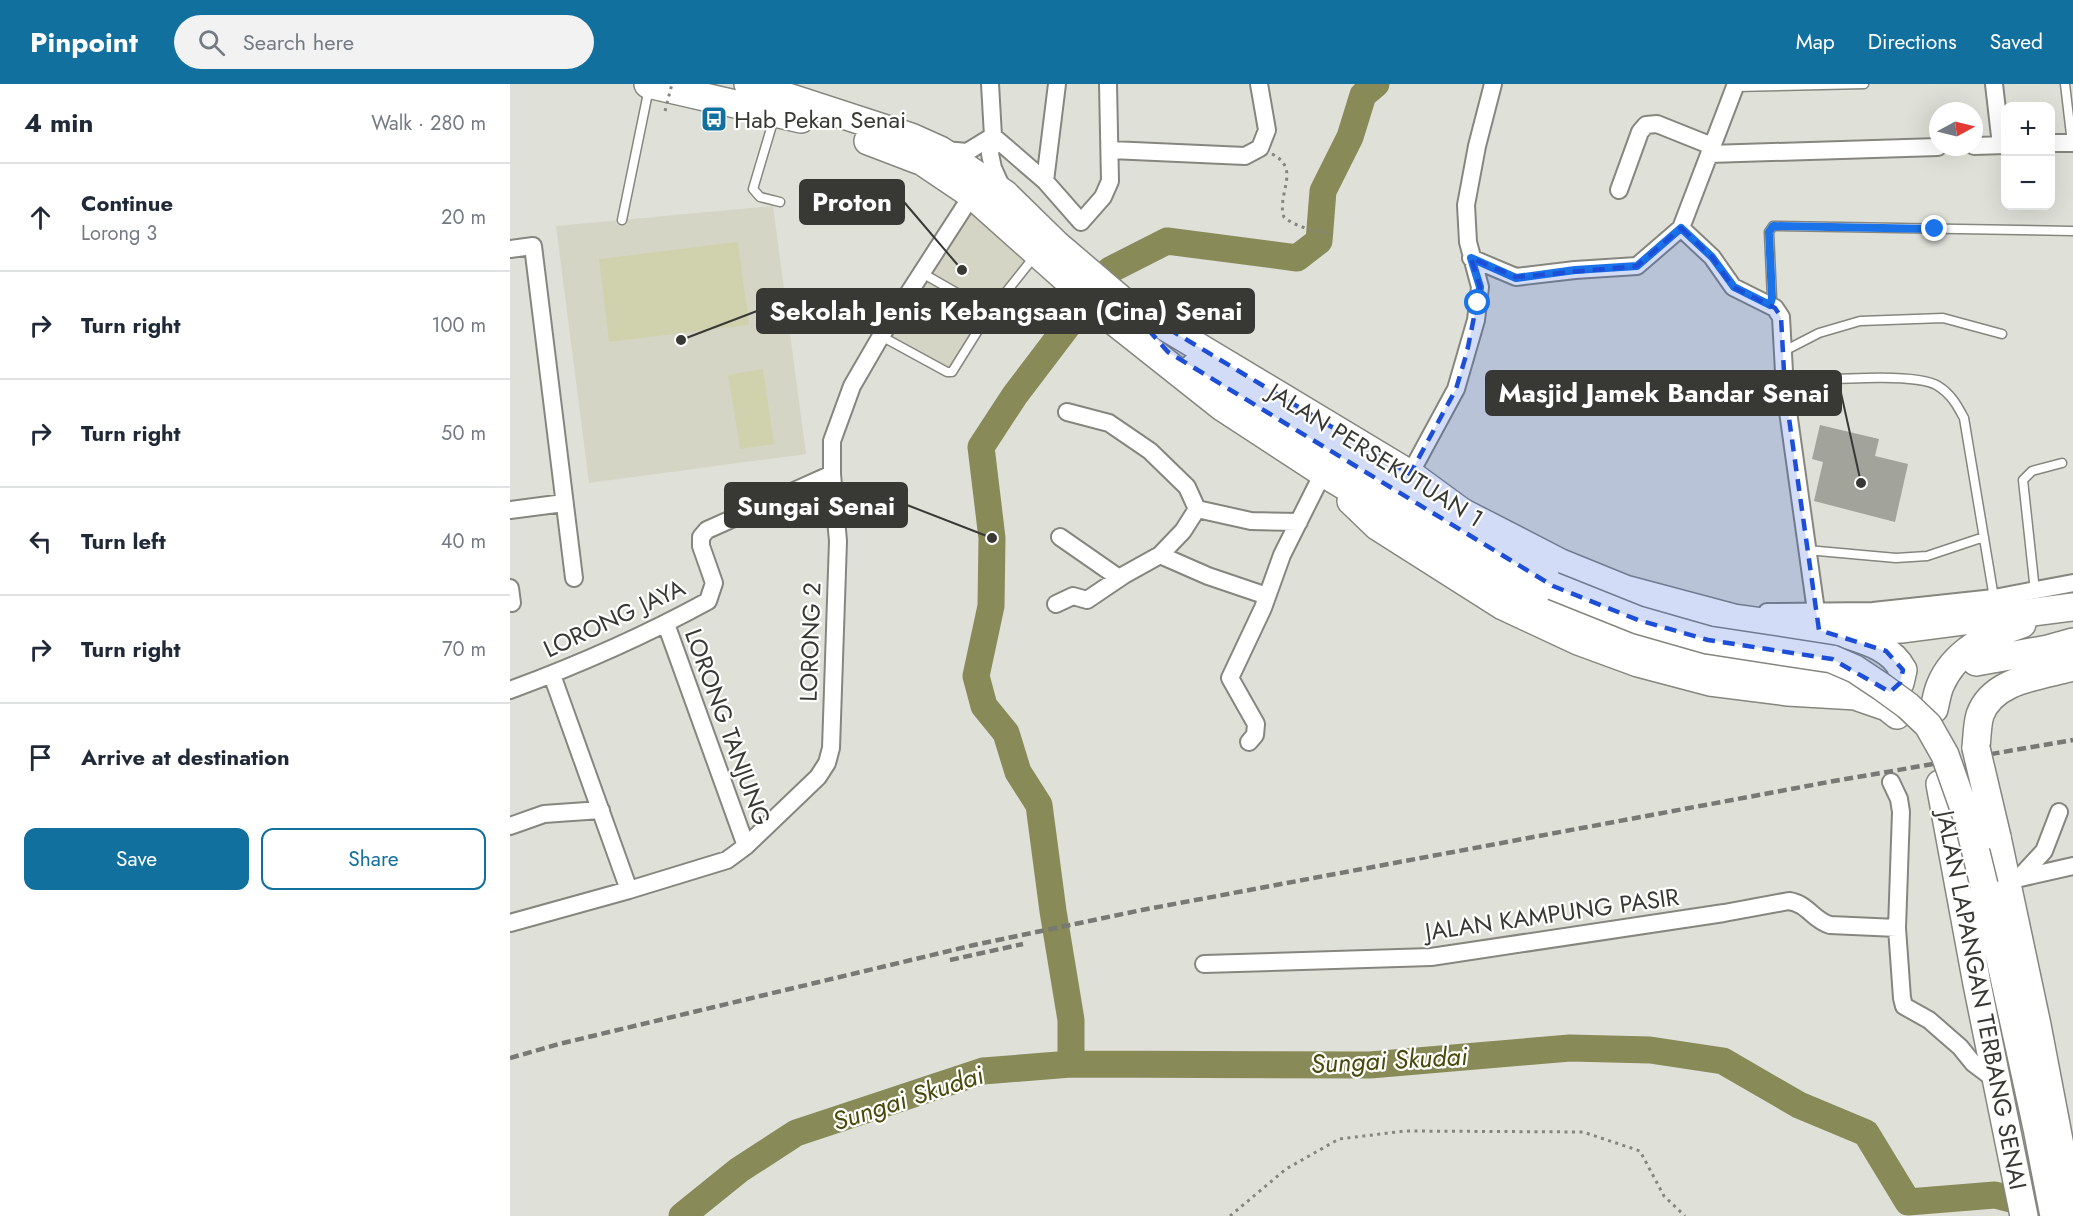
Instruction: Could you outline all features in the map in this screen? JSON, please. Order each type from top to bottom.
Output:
[{"type":"highway","name":"JALAN PERSEKUTUAN 1","points":[[649,84],[776,112],[841,130],[923,162],[972,195],[1037,252],[1067,266]]},
{"type":"highway","name":"JALAN PERSEKUTUAN 1","points":[[748,84],[911,137],[940,150],[1005,194],[1067,266],[1118,310],[1222,408],[1323,473],[1509,585],[1589,624],[1691,655],[1853,686]]},
{"type":"highway","name":"JALAN PERSEKUTUAN 1","points":[[1118,310],[1410,474],[1462,512],[1561,562],[1625,588],[1734,618],[1836,632],[1901,629],[2073,599]]},
{"type":"highway","points":[[1118,310],[1168,352],[1553,586],[1638,620],[1708,640],[1832,659],[1855,669],[1908,706],[1928,725],[1945,756],[1968,820],[2003,881]]},
{"type":"highway","points":[[1940,784],[1934,709],[1940,686],[1952,665],[1971,646],[1994,633],[2073,599]]},
{"type":"highway","points":[[1836,632],[1870,642],[1886,651],[1898,660],[1903,670],[1900,683],[1892,692],[1853,686]]},
{"type":"highway","points":[[1976,662],[2048,650],[2073,642]]},
{"type":"highway","points":[[2054,1216],[2047,1127],[1997,837],[1976,748],[1979,717],[1988,700],[1999,689],[2073,667]]},
{"type":"highway","points":[[1853,686],[1898,715],[1923,742],[1940,784]]},
{"type":"highway","name":"JALAN LAPANGAN TERBANG SENAI","points":[[1940,784],[1977,984],[2024,1216]]},
{"type":"highway","points":[[2047,1127],[2073,1214]]},
{"type":"street","points":[[990,84],[993,136],[990,154],[993,168],[1005,194]]},
{"type":"street","points":[[1045,181],[1057,84]]},
{"type":"street","points":[[993,136],[1045,181],[1081,222],[1103,197],[1110,181],[1108,84]]},
{"type":"street","points":[[1110,150],[1245,156],[1260,148],[1267,130],[1259,84]]},
{"type":"street","points":[[1410,474],[1456,389],[1476,320],[1480,287],[1471,258],[1466,205],[1477,146],[1493,84]]},
{"type":"street","points":[[1994,84],[2001,131]]},
{"type":"street","points":[[1471,258],[1516,278],[1575,270],[1637,266],[1681,228],[1736,85]]},
{"type":"street","points":[[1620,190],[1640,132],[1646,125],[1657,124],[1711,150],[1929,147]]},
{"type":"street","points":[[940,150],[967,152],[993,136]]},
{"type":"street","points":[[2055,143],[2072,143]]},
{"type":"street","points":[[1983,146],[2001,145]]},
{"type":"street","name":"LORONG 2","points":[[510,923],[727,860],[746,846],[818,777],[827,763],[831,748],[838,541],[832,474],[832,441],[852,386],[881,336],[972,195]]},
{"type":"street","points":[[1681,228],[1712,257],[1734,287],[1775,308],[1781,317],[1784,382],[1816,611]]},
{"type":"street","points":[[510,249],[533,246],[574,578]]},
{"type":"street","points":[[1067,412],[1109,423],[1150,451],[1187,487],[1197,509]]},
{"type":"street","points":[[1249,742],[1255,735],[1256,724],[1230,678],[1267,596],[1282,555],[1323,473]]},
{"type":"street","name":"LORONG JAYA","points":[[510,690],[552,675],[666,624],[708,601],[714,583],[701,546],[701,537],[707,530],[832,474]]},
{"type":"street","points":[[510,510],[564,503]]},
{"type":"street","points":[[1197,509],[1251,521],[1299,522]]},
{"type":"street","points":[[1056,604],[1073,596],[1087,600],[1119,578],[1160,555],[1183,531],[1197,509]]},
{"type":"street","points":[[1060,537],[1119,578]]},
{"type":"street","points":[[1160,555],[1208,576],[1267,596]]},
{"type":"street","points":[[1692,608],[1774,612],[1873,611],[1994,598],[2035,591],[2073,599]]},
{"type":"street","name":"LORONG TANJUNG","points":[[666,624],[746,846]]},
{"type":"street","points":[[552,675],[630,890]]},
{"type":"street","points":[[1891,782],[1899,800],[1900,812],[1897,928],[1904,1006],[1929,1020],[1960,1047],[1973,1063],[1997,1081]]},
{"type":"street","points":[[510,826],[544,814],[601,810]]},
{"type":"street","points":[[2003,881],[2044,851],[2059,812]]},
{"type":"street","points":[[2003,881],[2073,866]]},
{"type":"street","name":"JALAN KAMPUNG PASIR","points":[[1204,964],[1431,957],[1724,914],[1789,901],[1799,903],[1821,922],[1830,925],[1897,928]]},
{"type":"lane","points":[[622,220],[649,84]]},
{"type":"lane","points":[[1736,85],[1864,84]]},
{"type":"lane","points":[[2065,84],[2072,143]]},
{"type":"lane","points":[[776,112],[753,189],[760,197],[780,202]]},
{"type":"lane","points":[[1770,305],[1772,298],[1769,232],[1773,226],[2073,231]]},
{"type":"lane","points":[[881,336],[947,372],[952,372],[987,316],[1037,252]]},
{"type":"lane","points":[[922,273],[985,309],[987,316]]},
{"type":"lane","points":[[1784,351],[1819,333],[1860,321],[1943,318],[2002,334]]},
{"type":"lane","points":[[1784,382],[1899,378],[1936,385],[1953,399],[1964,418],[1994,598]]},
{"type":"lane","points":[[2035,591],[2023,480],[2032,471],[2062,463]]},
{"type":"lane","points":[[1808,550],[1896,558],[1927,556],[1983,537]]},
{"type":"path","points":[[665,111],[672,84]]},
{"type":"path","points":[[1260,148],[1280,158],[1286,168],[1281,208],[1284,218],[1310,229],[1333,234]]},
{"type":"path","points":[[1230,1216],[1286,1169],[1339,1139],[1405,1131],[1583,1132],[1640,1151],[1664,1196],[1685,1216]]},
{"type":"highlighted area","points":[[1681,228],[1712,257],[1733,287],[1775,308],[1781,317],[1785,390],[1819,630],[1886,651],[1903,670],[1900,683],[1890,692],[1832,659],[1708,640],[1638,620],[1553,586],[1168,352],[1124,302],[1410,474],[1456,389],[1467,352],[1480,287],[1471,258],[1516,277],[1637,266]]},
{"type":"shaded area","points":[[773,206],[806,454],[589,483],[556,226]]},
{"type":"shaded area","points":[[971,208],[1028,259],[951,368],[947,368],[888,336]]},
{"type":"green space","points":[[738,242],[749,325],[609,342],[599,259]]},
{"type":"green space","points":[[763,369],[774,444],[740,449],[728,375]]},
{"type":"building","points":[[1820,425],[1879,439],[1875,456],[1908,464],[1895,522],[1814,501],[1823,462],[1812,459]]},
{"type":"waterway","points":[[1071,1064],[1071,1020],[1039,805],[1018,772],[1006,733],[984,706],[976,676],[991,606],[992,538],[981,447],[1015,395],[1110,270],[1167,241],[1297,258],[1319,241],[1323,191],[1350,137],[1363,95],[1376,84]]},
{"type":"waterway","name":"Sungai Skudai","points":[[682,1216],[739,1170],[796,1133],[983,1071],[1071,1064],[1370,1065],[1570,1048],[1650,1050],[1723,1061],[1799,1105],[1866,1133],[1908,1202],[1995,1195],[2073,1215]]},
{"type":"railway","points":[[510,1058],[559,1044],[974,945],[1142,910],[1834,781],[2073,740]]},
{"type":"railway","points":[[950,960],[1023,944]]},
{"type":"place","name":"Hab Pekan Senai","points":[[714,119]]},
{"type":"place","name":"Proton","points":[[962,270]]},
{"type":"place","name":"Sekolah Jenis Kebangsaan (Cina) Senai","points":[[681,340]]},
{"type":"place","name":"Masjid Jamek Bandar Senai","points":[[1861,483]]},
{"type":"place","name":"Sungai Senai","points":[[992,538]]},
{"type":"route","points":[[1478,303],[1480,287],[1471,258],[1516,278],[1575,270],[1637,266],[1656,252],[1681,228],[1712,257],[1734,287],[1770,305],[1772,298],[1769,232],[1773,226],[1935,229]]}]
